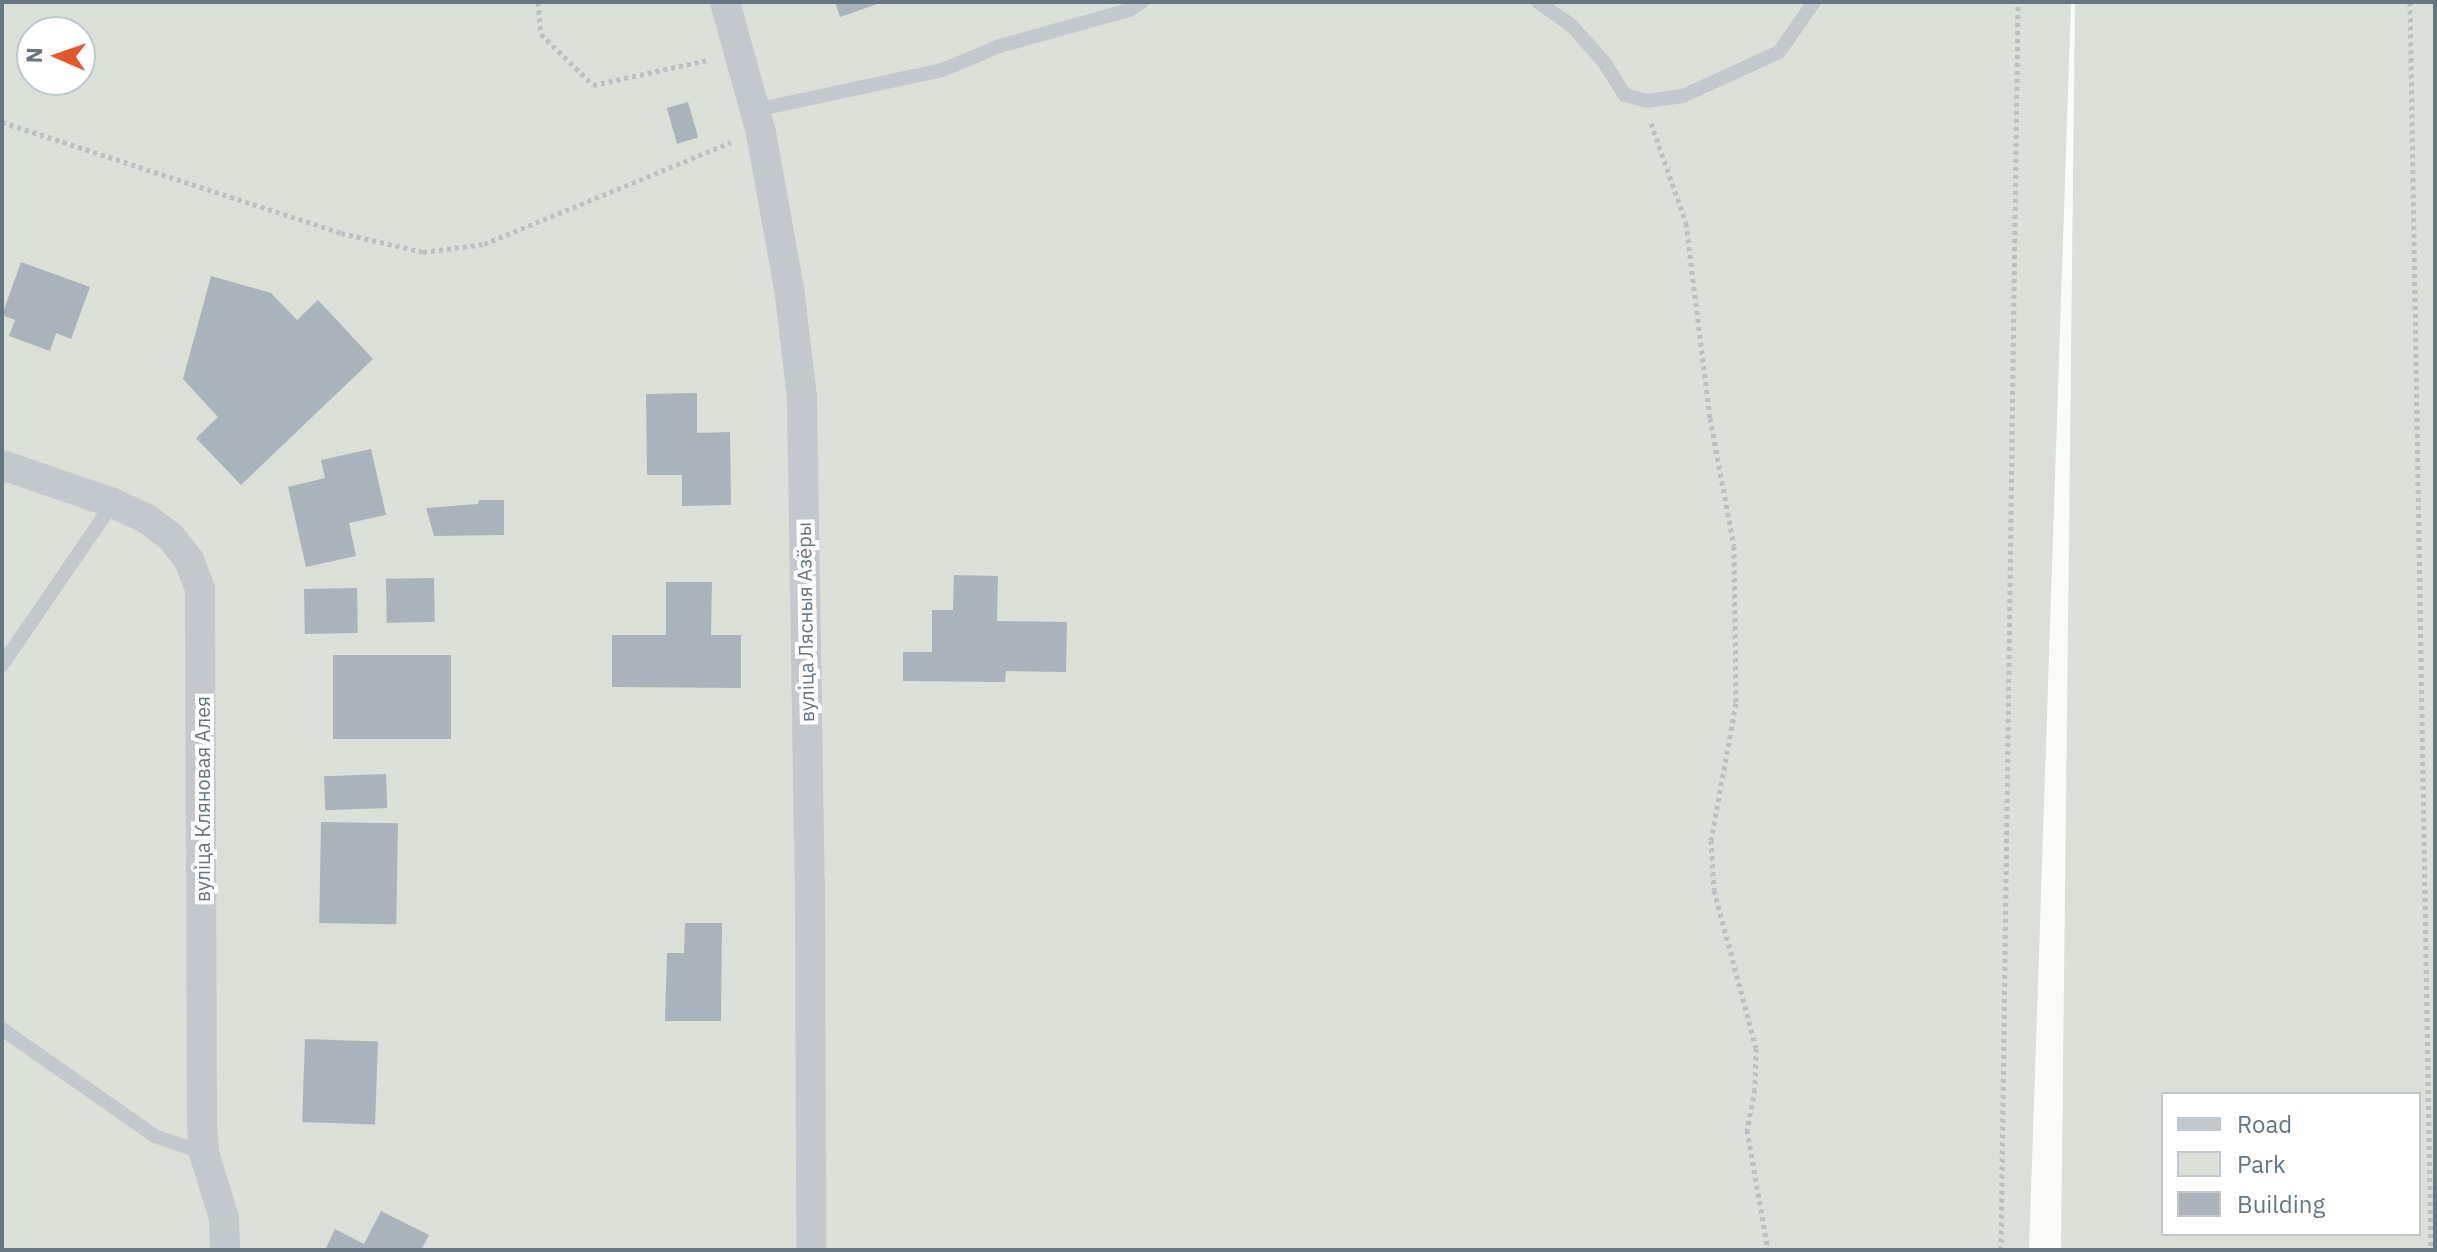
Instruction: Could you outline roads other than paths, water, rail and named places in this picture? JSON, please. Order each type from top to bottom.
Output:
[{"type":"street","name":"вуліца Лясныя Азёры","points":[[725,2],[758,121],[789,288],[802,397],[810,880],[811,1250]]},
{"type":"street","name":"вуліца Кляновая Алея","points":[[2,465],[113,503],[147,519],[171,537],[189,560],[200,589],[204,1153],[224,1218],[225,1250]]},
{"type":"lane","points":[[758,121],[942,70],[1000,46],[1129,10],[1142,2]]},
{"type":"lane","points":[[1538,2],[1571,25],[1604,62],[1625,95],[1647,101],[1683,96],[1779,52],[1814,2]]},
{"type":"lane","points":[[2,665],[113,503]]},
{"type":"lane","points":[[2,1029],[155,1136],[204,1153]]}]
